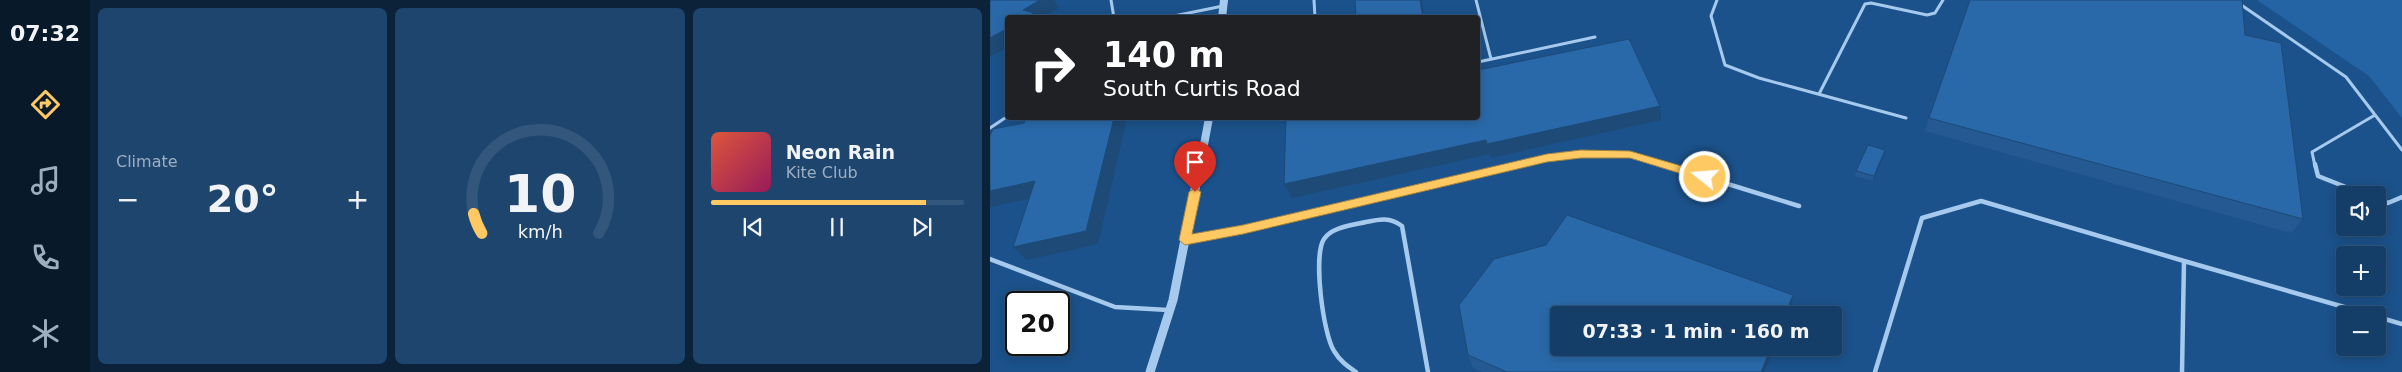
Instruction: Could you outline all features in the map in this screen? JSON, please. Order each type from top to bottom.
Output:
[{"type":"street","points":[[1150,372],[1170,310],[1211,120]]},
{"type":"lane","points":[[1111,0],[1114,15]]},
{"type":"lane","points":[[1314,0],[1315,15]]},
{"type":"lane","points":[[1476,0],[1492,59]]},
{"type":"lane","points":[[1717,0],[1712,8],[1710,21],[1720,42],[1721,55],[1725,65],[1759,78],[1906,118]]},
{"type":"lane","points":[[1819,94],[1865,4],[1871,3],[1935,14],[1943,0]]},
{"type":"lane","points":[[2234,0],[2346,77],[2402,150]]},
{"type":"lane","points":[[1176,15],[1224,3]]},
{"type":"lane","points":[[1480,62],[1595,37]]},
{"type":"lane","points":[[2343,186],[2318,176],[2312,152],[2375,115]]},
{"type":"lane","points":[[990,128],[1005,118]]},
{"type":"lane","points":[[1185,240],[1243,229],[1547,158],[1581,154],[1630,154],[1799,206]]},
{"type":"lane","points":[[2386,202],[2402,198]]},
{"type":"lane","points":[[1875,372],[1922,218],[1981,201],[2341,306]]},
{"type":"lane","points":[[1356,372],[1348,369],[1336,356],[1324,331],[1320,247],[1325,237],[1337,229],[1381,219],[1394,220],[1402,226],[1428,372]]},
{"type":"lane","points":[[990,260],[1115,307],[1170,310]]},
{"type":"lane","points":[[2182,372],[2184,260]]},
{"type":"lane","points":[[2386,319],[2402,324]]},
{"type":"shaded area","points":[[2257,0],[2402,0],[2402,118],[2369,76]]},
{"type":"building","points":[[990,0],[1040,0],[1023,10],[1034,13],[1031,15],[1005,15],[1005,30],[990,38]]},
{"type":"building","points":[[1355,0],[1420,0],[1422,15],[1356,15]]},
{"type":"building","points":[[1970,0],[2242,0],[2245,35],[2281,43],[2303,219],[1929,118]]},
{"type":"building","points":[[1629,39],[1660,106],[1487,144],[1486,140],[1284,184],[1286,120],[1480,120],[1480,70]]},
{"type":"building","points":[[1025,120],[1114,120],[1086,231],[1013,247],[1035,181],[990,191],[990,136],[993,129],[1024,123]]},
{"type":"building","points":[[1868,145],[1885,150],[1874,176],[1856,171]]},
{"type":"building","points":[[1567,215],[1793,295],[1789,306],[1550,306],[1550,356],[1768,356],[1761,372],[1507,372],[1468,355],[1459,305],[1494,259],[1546,245]]},
{"type":"route","points":[[1195,192],[1185,240],[1243,229],[1547,158],[1581,154],[1630,154],[1705,177]]}]
